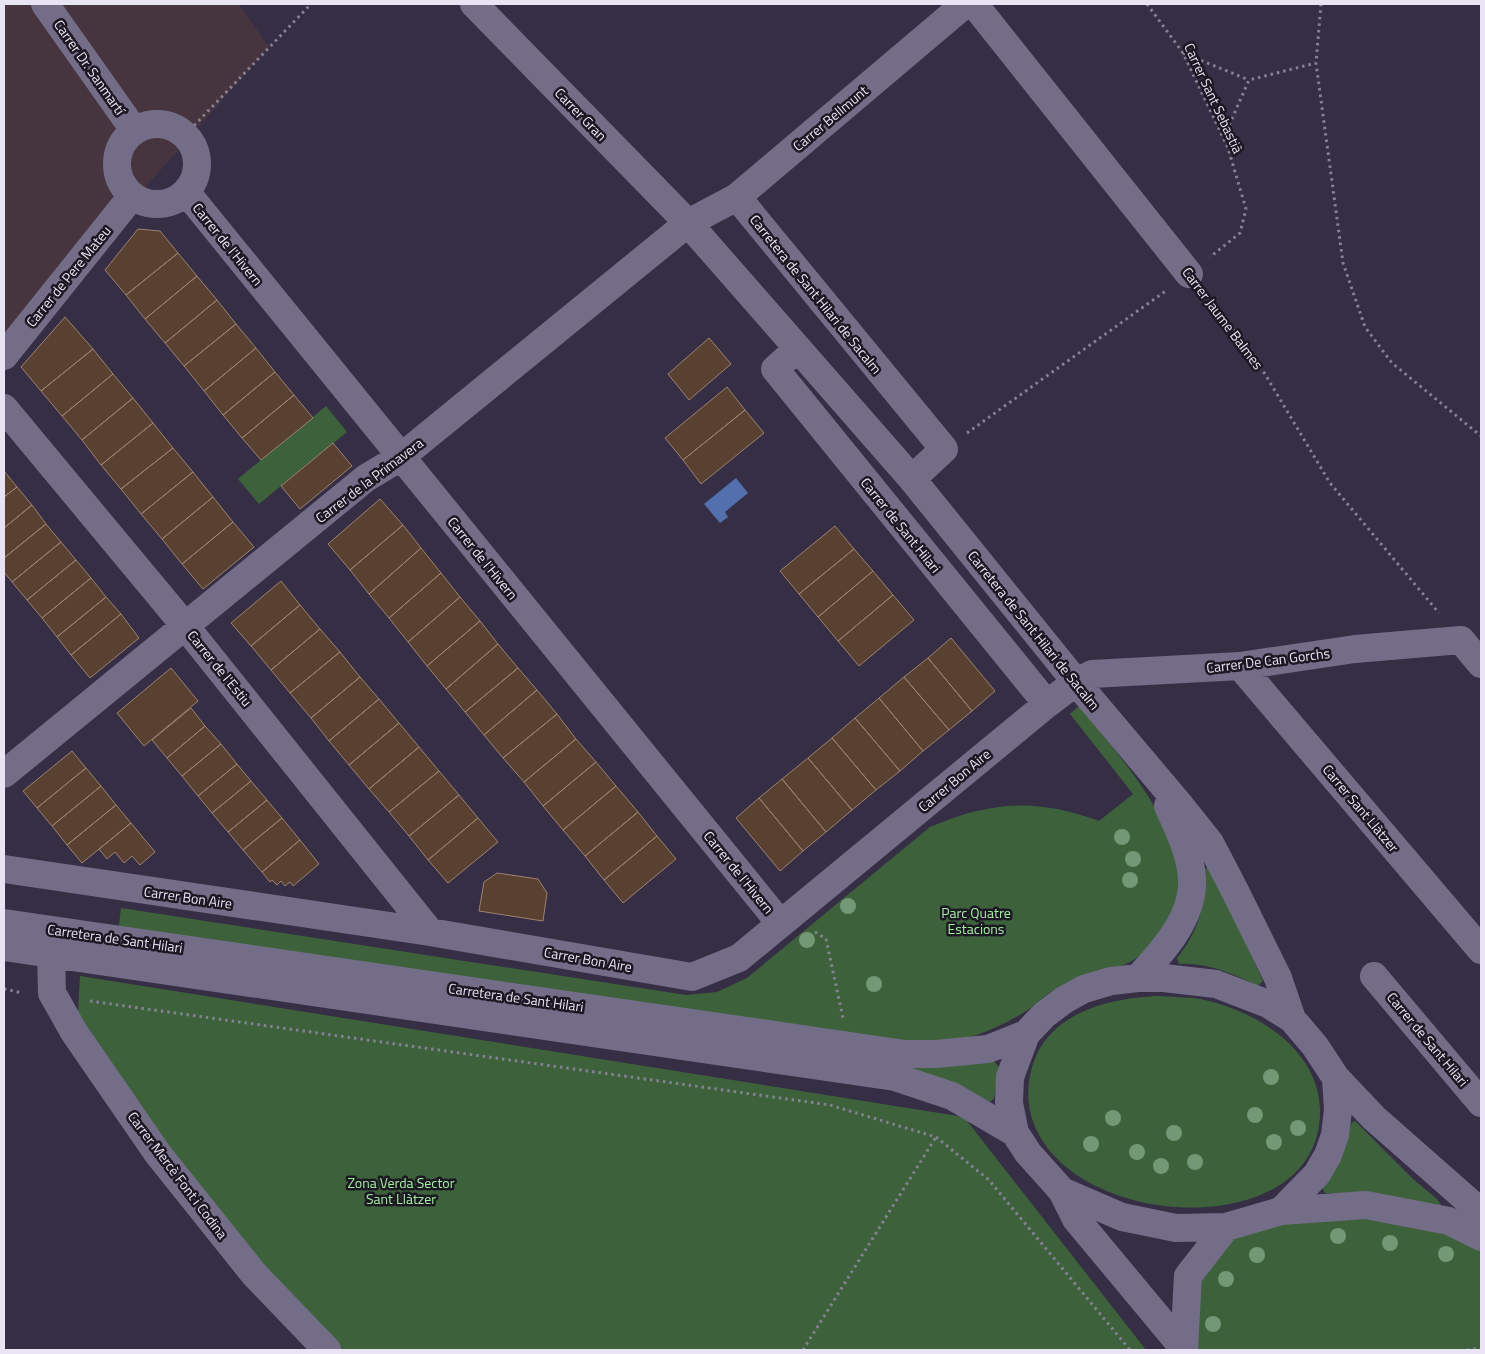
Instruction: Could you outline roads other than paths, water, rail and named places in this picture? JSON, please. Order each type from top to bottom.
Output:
[{"type":"street","name":"Carrer Dr. Sanmartí","points":[[45,4],[134,130]]},
{"type":"street","name":"Carrer Gran","points":[[474,4],[688,224]]},
{"type":"street","name":"Carrer Bellmunt","points":[[688,224],[737,197],[965,4]]},
{"type":"street","name":"Carrer Jaume Balmes","points":[[974,4],[1189,274]]},
{"type":"street","points":[[161,124],[174,127],[185,134],[193,145],[198,158],[197,172],[186,193],[165,204],[153,205],[132,196],[122,185],[117,170],[117,155],[124,141],[134,130],[147,125],[161,124]]},
{"type":"street","name":"Carrer de l'Hivern","points":[[186,193],[780,923]]},
{"type":"street","name":"Carrer de Pere Mateu","points":[[4,356],[132,196]]},
{"type":"street","name":"Carretera de Sant Hilari de Sacalm","points":[[737,197],[944,450],[912,480]]},
{"type":"street","name":"Carretera de Sant Hilari de Sacalm","points":[[688,224],[912,480],[1210,843],[1278,978],[1292,1019]]},
{"type":"street","name":"Carrer de la Primavera","points":[[4,774],[366,478],[401,457],[688,224]]},
{"type":"street","name":"Carrer de Sant Hilari","points":[[797,349],[775,369],[1047,704]]},
{"type":"street","name":"Carrer de l'Estiu","points":[[4,408],[186,627],[430,932]]},
{"type":"street","name":"Carrer De Can Gorchs","points":[[1076,682],[1092,674],[1240,666],[1354,649],[1461,640],[1481,664]]},
{"type":"street","name":"Carrer Sant Llàtzer","points":[[1240,666],[1481,950]]},
{"type":"street","name":"Carrer Bon Aire","points":[[4,869],[430,932],[692,977],[739,958],[1076,682]]},
{"type":"street","name":"Carretera de Sant Hilari de Sacalm","points":[[1138,978],[1170,941],[1181,924],[1188,903],[1192,879],[1183,838],[1157,779]]},
{"type":"street","name":"Carretera de Sant Hilari","points":[[4,923],[905,1054],[936,1054],[988,1049],[1026,1034]]},
{"type":"street","name":"Carretera de Sant Hilari","points":[[4,947],[895,1077],[952,1096],[1015,1133]]},
{"type":"street","name":"Carrer Mercè Font i Codina","points":[[51,954],[52,993],[74,1032],[158,1154],[254,1274],[327,1350]]},
{"type":"street","name":"Carrer de Sant Hilari","points":[[1374,976],[1481,1103]]},
{"type":"street","points":[[1185,1350],[1076,1219],[1062,1191],[1028,1153],[1015,1133],[1009,1103],[1010,1077],[1026,1034],[1064,1000],[1084,989],[1111,981],[1164,978],[1216,984],[1261,1001],[1292,1019],[1315,1046],[1336,1078],[1374,1118],[1481,1212]]},
{"type":"street","points":[[1281,1211],[1317,1174],[1328,1155],[1335,1135],[1338,1110],[1336,1078]]},
{"type":"street","points":[[1062,1191],[1122,1217],[1176,1228],[1226,1227],[1281,1211],[1366,1205],[1449,1221],[1481,1237]]},
{"type":"street","points":[[1185,1350],[1188,1276],[1226,1227]]},
{"type":"water","points":[[736,478],[748,493],[725,512],[728,517],[720,523],[704,504]]},
{"type":"park label","name":"Parc Quatre Estacions","points":[[976,920]]},
{"type":"park label","name":"Zona Verda Sector Sant Llàtzer","points":[[401,1190]]}]
